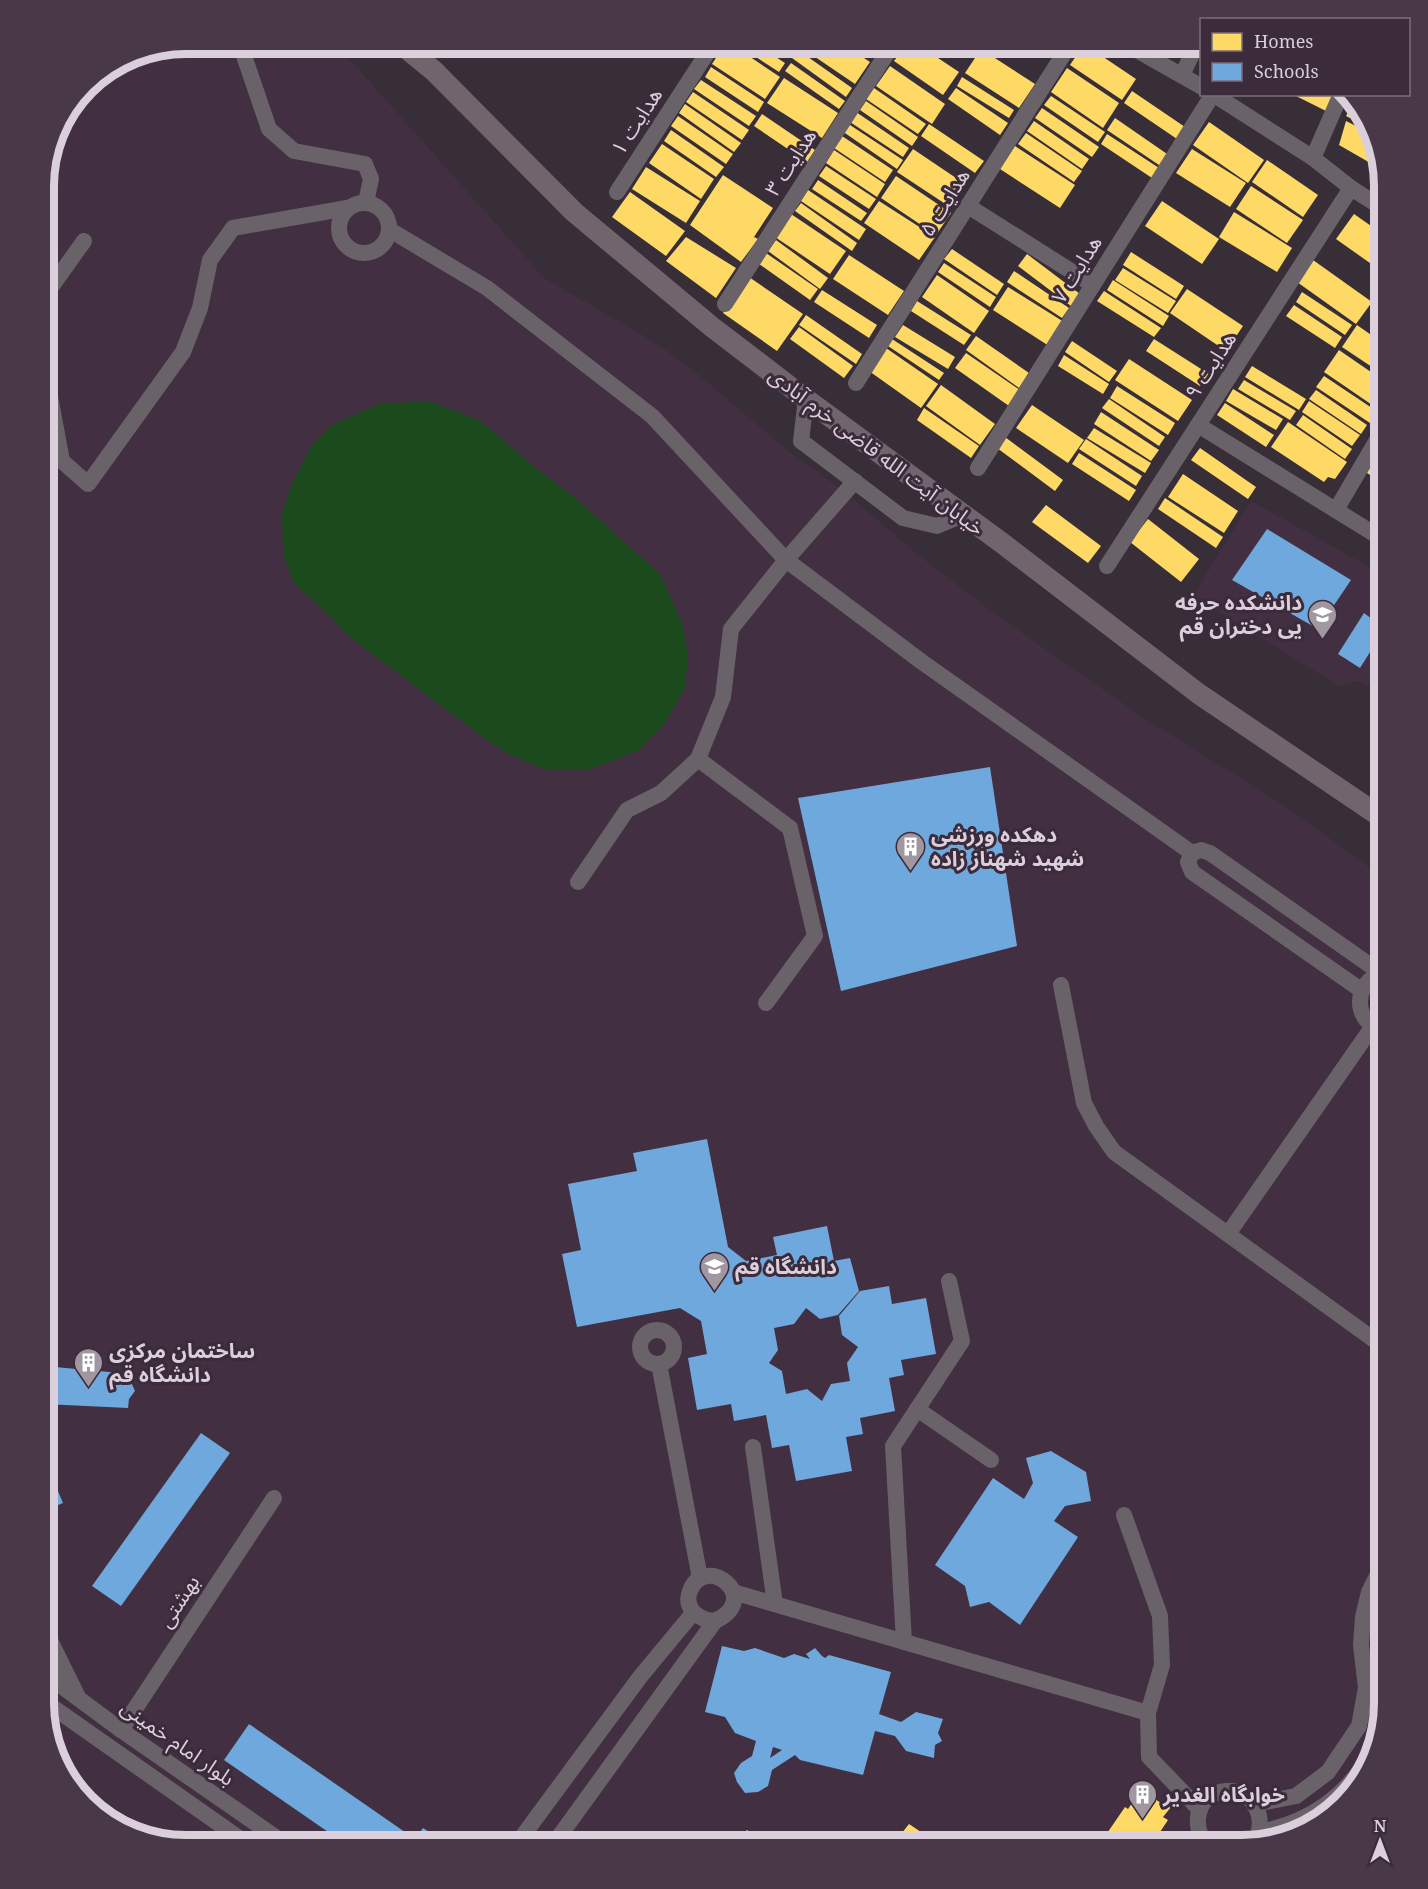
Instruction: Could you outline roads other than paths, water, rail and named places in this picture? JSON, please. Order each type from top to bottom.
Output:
[{"type":"main road","name":"خیابان آیت الله قاضی خرم آبادی","points":[[413,54],[434,71],[574,212],[712,327],[1199,694],[1374,812]]},
{"type":"street","points":[[243,54],[269,129],[294,151],[365,164],[371,179],[366,202]]},
{"type":"street","name":"هدایت ۱","points":[[617,192],[706,54]]},
{"type":"street","name":"هدایت ۳","points":[[725,304],[887,54]]},
{"type":"street","name":"هدایت ۵","points":[[856,383],[1064,54]]},
{"type":"street","points":[[1144,54],[1200,86]]},
{"type":"street","points":[[1182,75],[1192,54]]},
{"type":"street","name":"هدایت ۷","points":[[978,468],[1212,96]]},
{"type":"street","points":[[1216,96],[1313,158],[1374,203]]},
{"type":"street","points":[[1313,158],[1339,97]]},
{"type":"street","name":"هدایت ۹","points":[[1107,566],[1351,188]]},
{"type":"street","points":[[54,418],[62,461],[88,484],[183,352],[200,308],[210,260],[233,228],[347,208],[366,202],[384,211],[390,230],[487,288],[652,416],[786,560],[922,662],[1192,853]]},
{"type":"street","points":[[968,206],[1093,285]]},
{"type":"street","points":[[347,208],[338,226],[344,245],[362,254],[381,248],[390,230]]},
{"type":"street","points":[[54,283],[84,241]]},
{"type":"street","points":[[806,399],[801,441],[843,475],[855,481],[903,518],[937,526],[963,515]]},
{"type":"street","points":[[1198,425],[1374,534]]},
{"type":"street","points":[[1336,510],[1374,445]]},
{"type":"street","points":[[578,882],[627,810],[661,793],[698,759],[723,697],[731,628],[786,560],[855,481]]},
{"type":"street","points":[[698,759],[790,828],[815,936],[766,1003]]},
{"type":"street","points":[[1362,990],[1192,872],[1188,862],[1192,853],[1201,850],[1210,854],[1374,967]]},
{"type":"street","points":[[1374,977],[1369,979],[1362,990],[1359,1004],[1360,1010],[1374,1024]]},
{"type":"street","points":[[1061,985],[1084,1103],[1114,1152],[1374,1340]]},
{"type":"street","points":[[1228,1234],[1374,1033]]},
{"type":"street","points":[[904,1642],[893,1446],[962,1341],[949,1281]]},
{"type":"street","points":[[659,1364],[700,1578]]},
{"type":"street","points":[[917,1409],[991,1460]]},
{"type":"street","points":[[753,1447],[775,1604]]},
{"type":"street","name":"بهشتی","points":[[121,1730],[274,1498]]},
{"type":"street","points":[[1124,1515],[1160,1616],[1162,1665],[1148,1713],[1149,1757],[1200,1810]]},
{"type":"street","points":[[713,1575],[725,1580],[733,1592],[733,1605],[727,1616],[715,1621],[703,1620],[693,1613],[688,1604],[688,1594],[692,1585],[700,1578],[713,1575]]},
{"type":"street","points":[[1255,1804],[1296,1796],[1328,1772],[1359,1726],[1366,1688],[1362,1645],[1363,1617],[1374,1582]]},
{"type":"street","points":[[733,1592],[1148,1713]]},
{"type":"street","points":[[523,1835],[640,1677],[693,1613]]},
{"type":"street","points":[[560,1835],[715,1621]]},
{"type":"street","points":[[54,1649],[77,1696]]},
{"type":"street","name":"بلوار امام خمینی","points":[[54,1680],[121,1730],[273,1835]]},
{"type":"street","name":"بلوار امام خمینی","points":[[54,1708],[235,1835]]},
{"type":"street","points":[[1329,1802],[1341,1790]]},
{"type":"street","points":[[1199,1835],[1197,1823],[1200,1810],[1210,1797],[1226,1791],[1242,1794],[1255,1804],[1261,1818],[1258,1834]]},
{"type":"street","points":[[1271,1832],[1319,1810]]},
{"type":"place","name":"دانشکده حرفه یی دختران قم","points":[[1323,640]]},
{"type":"place","name":"دهکده ورزشی شهید شهناز زاده","points":[[910,872]]},
{"type":"place","name":"دانشگاه قم","points":[[714,1292]]},
{"type":"place","name":"ساختمان مرکزی دانشگاه قم","points":[[88,1388]]},
{"type":"place","name":"خوابگاه الغدیر","points":[[1142,1820]]}]
